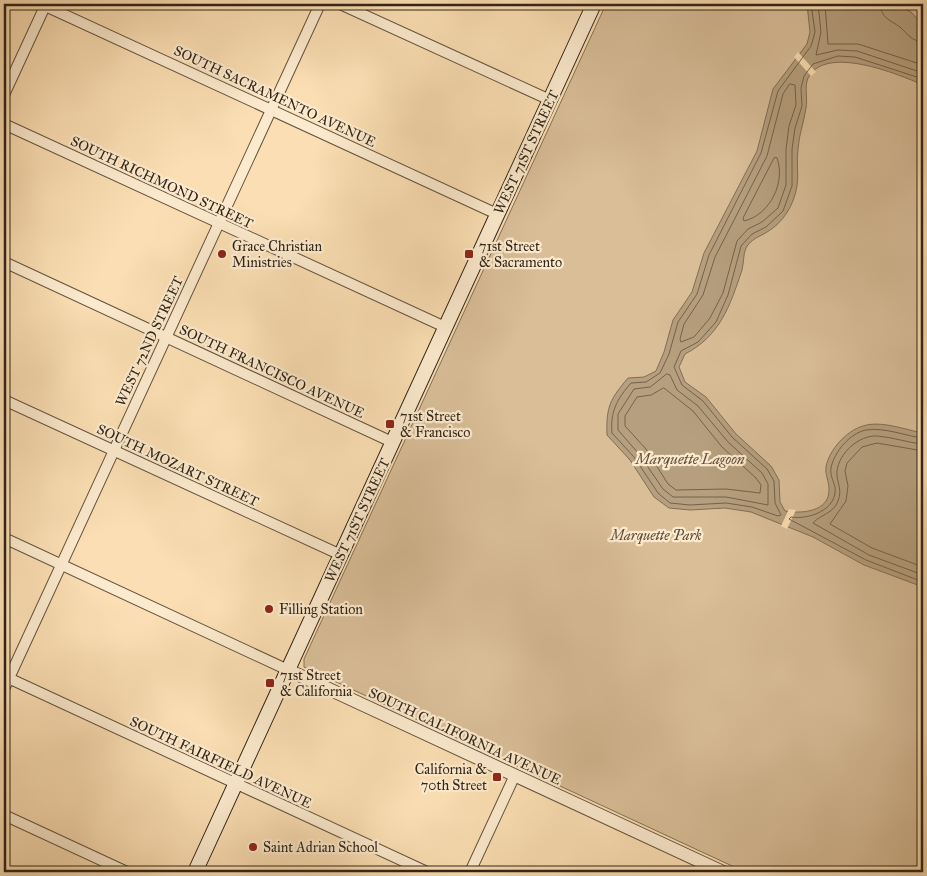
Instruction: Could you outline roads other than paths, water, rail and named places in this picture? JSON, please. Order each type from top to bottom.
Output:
[{"type":"main road","name":"WEST 71ST STREET","points":[[194,872],[594,4]]},
{"type":"street","name":"SOUTH SACRAMENTO AVENUE","points":[[44,4],[498,214]]},
{"type":"street","points":[[4,95],[44,4]]},
{"type":"street","name":"WEST 72ND STREET","points":[[4,689],[6,677],[61,565],[320,4]]},
{"type":"street","points":[[340,4],[550,100]]},
{"type":"street","name":"SOUTH RICHMOND STREET","points":[[4,124],[446,327]]},
{"type":"street","name":"SOUTH FRANCISCO AVENUE","points":[[4,262],[392,442]]},
{"type":"street","name":"SOUTH MOZART STREET","points":[[4,400],[340,555]]},
{"type":"street","name":"SOUTH CALIFORNIA AVENUE","points":[[4,538],[723,872]]},
{"type":"street","name":"SOUTH FAIRFIELD AVENUE","points":[[6,677],[427,872]]},
{"type":"street","points":[[470,872],[515,775]]},
{"type":"street","points":[[4,815],[127,872]]},
{"type":"water","name":"Marquette Lagoon","points":[[807,4],[895,4],[911,12],[923,25],[923,85],[897,74],[845,62],[830,63],[817,68],[808,78],[806,108],[797,154],[797,186],[790,207],[778,224],[748,245],[745,250],[743,267],[738,283],[722,319],[707,338],[685,354],[679,367],[685,382],[706,397],[736,434],[771,466],[779,480],[780,502],[785,511],[813,510],[825,503],[829,489],[826,470],[828,461],[839,442],[857,428],[878,424],[923,433],[923,587],[864,565],[813,537],[751,512],[725,508],[690,510],[669,508],[654,497],[630,460],[607,435],[608,410],[613,398],[622,385],[628,378],[644,377],[656,371],[664,352],[673,320],[692,292],[704,253],[757,151],[773,89],[807,44],[810,32]]},
{"type":"place","name":"Grace Christian Ministries","points":[[222,254]]},
{"type":"place","name":"71st Street & Sacramento","points":[[469,254]]},
{"type":"place","name":"71st Street & Francisco","points":[[390,424]]},
{"type":"place","name":"Filling Station","points":[[269,609]]},
{"type":"place","name":"71st Street & California","points":[[270,683]]},
{"type":"place","name":"California & 70th Street","points":[[497,777]]},
{"type":"place","name":"Saint Adrian School","points":[[253,847]]},
{"type":"park label","name":"Marquette Park","points":[[656,535]]}]
